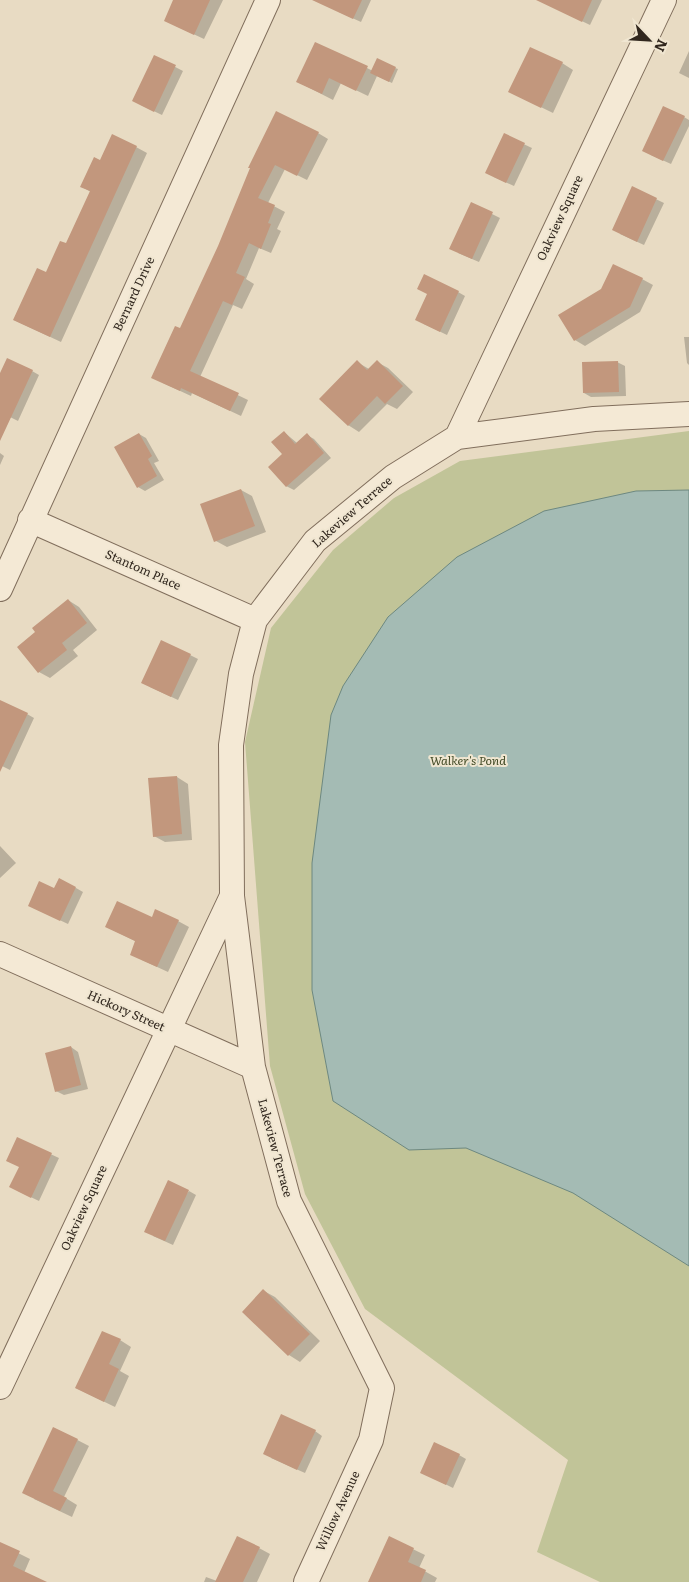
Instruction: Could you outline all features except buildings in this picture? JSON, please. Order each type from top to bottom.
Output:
[{"type":"street","name":"Bernard Drive","points":[[0,589],[268,0]]},
{"type":"street","name":"Oakview Square","points":[[456,436],[664,0]]},
{"type":"street","name":"Lakeview Terrace","points":[[371,1440],[382,1388],[289,1201],[253,1067],[232,896],[231,745],[242,674],[255,620],[315,540],[393,476],[456,436],[594,419],[689,414]]},
{"type":"street","name":"Stantom Place","points":[[30,520],[255,620]]},
{"type":"street","name":"Lakeview Terrace","points":[[167,1029],[232,896]]},
{"type":"street","name":"Hickory Street","points":[[0,954],[253,1067]]},
{"type":"street","name":"Oakview Square","points":[[0,1387],[167,1029]]},
{"type":"street","name":"Willow Avenue","points":[[306,1582],[371,1440]]},
{"type":"green space","name":"Walker's Pond","points":[[689,431],[689,1582],[600,1582],[537,1552],[568,1460],[365,1309],[305,1194],[270,1066],[245,742],[271,628],[333,550],[394,498],[460,461]]},
{"type":"water","points":[[689,490],[689,1266],[573,1193],[466,1148],[409,1150],[333,1101],[312,990],[312,863],[331,715],[343,686],[388,617],[457,557],[544,511],[636,491]]}]
